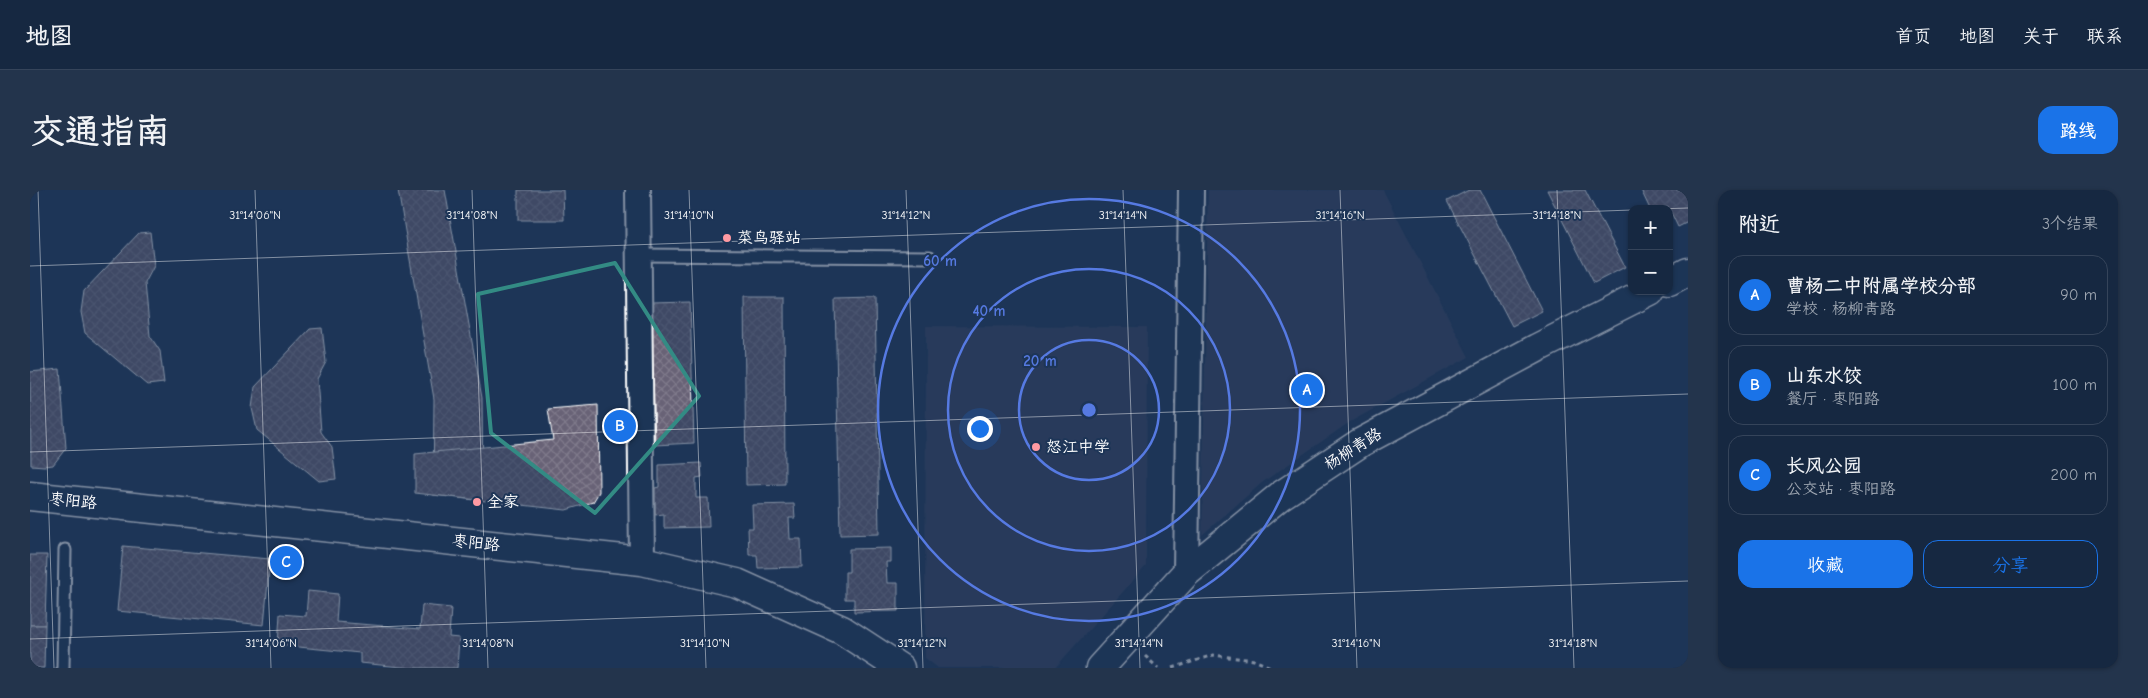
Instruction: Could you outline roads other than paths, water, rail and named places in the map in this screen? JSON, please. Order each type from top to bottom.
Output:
[{"type":"street","points":[[638,190],[642,561]]},
{"type":"street","points":[[1186,573],[1190,190]]},
{"type":"street","points":[[1673,280],[1688,272]]},
{"type":"street","name":"杨柳青路","points":[[1100,668],[1186,573],[1280,496],[1360,443],[1537,348],[1642,295]]},
{"type":"street","name":"枣阳路","points":[[30,496],[642,561],[737,583],[842,630],[900,668]]},
{"type":"lane","points":[[638,256],[930,257]]},
{"type":"lane","points":[[63,668],[65,550]]},
{"type":"place","name":"菜鸟驿站","points":[[727,238]]},
{"type":"place","name":"曹杨二中附属学校分部","points":[[1307,390]]},
{"type":"place","name":"山东水饺","points":[[620,426]]},
{"type":"place","name":"怒江中学","points":[[1036,447]]},
{"type":"place","name":"全家","points":[[477,502]]},
{"type":"place","name":"长风公园","points":[[286,562]]}]
